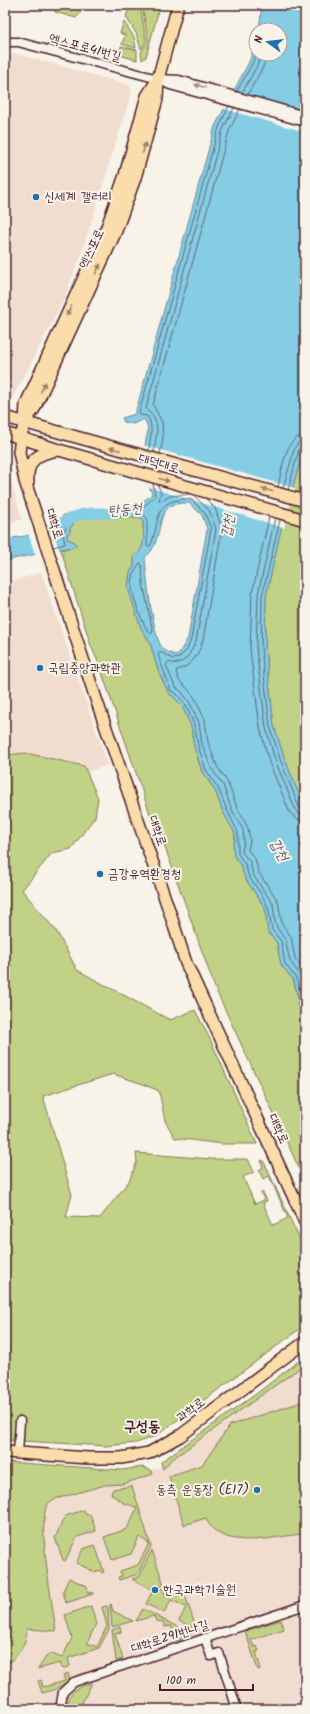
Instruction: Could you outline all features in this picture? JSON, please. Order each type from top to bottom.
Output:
[{"type":"main road","name":"엑스포로","points":[[21,437],[25,422],[26,404],[107,227],[125,175],[147,96],[158,79],[178,5]]},
{"type":"main road","name":"대덕대로","points":[[5,417],[305,501]]},
{"type":"main road","name":"대덕대로","points":[[5,433],[59,450],[305,520]]},
{"type":"main road","name":"대학로","points":[[21,437],[19,452],[30,497],[95,696],[186,963],[305,1222]]},
{"type":"main road","points":[[30,497],[28,478],[29,468],[33,460],[47,452],[59,450]]},
{"type":"main road","name":"과학로","points":[[5,1452],[88,1458],[121,1458],[149,1453],[180,1436],[305,1342]]},
{"type":"street","name":"엑스포로41번길","points":[[5,42],[18,42],[178,84]]},
{"type":"street","points":[[178,84],[305,116]]},
{"type":"street","points":[[178,84],[305,122]]},
{"type":"street","points":[[18,1453],[20,1421]]},
{"type":"street","name":"대학로291번나길","points":[[60,1709],[63,1692],[74,1682],[305,1605]]},
{"type":"street","points":[[205,1638],[210,1656],[219,1653],[237,1709]]},
{"type":"shaded area","points":[[14,53],[129,85],[132,91],[81,255],[66,296],[12,399],[5,402],[5,58]]},
{"type":"shaded area","points":[[5,461],[22,519],[5,524]]},
{"type":"shaded area","name":"국립중앙과학관","points":[[41,572],[108,765],[87,772],[84,766],[26,753],[5,755],[5,584]]},
{"type":"shaded area","name":"한국과학기술원","points":[[305,1356],[305,1709],[5,1709],[5,1462],[122,1470],[143,1467],[153,1470],[161,1467],[161,1462],[166,1458],[256,1394]]},
{"type":"green space","points":[[53,5],[79,5],[85,7],[76,18],[55,12]]},
{"type":"green space","points":[[130,5],[140,5],[146,41],[141,49],[136,33],[126,17]]},
{"type":"green space","points":[[142,5],[160,5],[146,57],[142,60],[141,52],[148,41]]},
{"type":"green space","points":[[124,22],[134,37],[136,48],[122,44],[125,35],[120,33]]},
{"type":"green space","points":[[121,46],[137,50],[137,60],[119,55]]},
{"type":"green space","points":[[305,443],[305,810],[284,757],[274,726],[265,648],[266,596],[281,529]]},
{"type":"green space","points":[[100,515],[143,519],[143,545],[138,554],[134,557],[134,567],[130,572],[128,587],[141,628],[150,642],[158,670],[169,694],[182,706],[191,726],[194,746],[202,772],[215,790],[223,812],[235,833],[234,856],[241,866],[245,878],[265,908],[268,932],[277,943],[281,965],[293,979],[300,1005],[303,1007],[302,1014],[305,1019],[305,1181],[215,988],[156,822],[150,814],[99,664],[91,646],[61,550],[76,546],[67,539],[67,535],[73,525],[74,519],[85,516]]},
{"type":"green space","points":[[26,753],[84,766],[98,798],[95,817],[71,849],[52,853],[22,890],[57,932],[77,970],[170,1020],[195,1010],[211,1041],[257,1144],[222,1144],[175,1138],[165,1121],[159,1091],[113,1074],[43,1096],[72,1195],[66,1217],[100,1218],[129,1181],[137,1162],[136,1153],[211,1159],[248,1159],[254,1172],[243,1177],[255,1204],[264,1200],[261,1193],[263,1192],[267,1201],[263,1203],[273,1225],[288,1218],[269,1176],[263,1179],[259,1170],[263,1168],[261,1161],[263,1160],[305,1251],[305,1325],[156,1436],[136,1443],[106,1446],[5,1440],[5,755]]},
{"type":"green space","points":[[305,1356],[305,1364],[171,1460],[163,1469],[161,1462],[166,1458],[256,1394]]},
{"type":"green space","name":"동측 운동장 (E17)","points":[[305,1401],[305,1529],[300,1531],[301,1534],[262,1539],[234,1539],[222,1535],[213,1529],[206,1518],[184,1525],[169,1476],[202,1465],[230,1425]]},
{"type":"green space","points":[[5,1462],[122,1470],[143,1467],[152,1471],[153,1474],[123,1484],[105,1485],[55,1499],[49,1503],[44,1515],[44,1529],[49,1586],[56,1631],[27,1629],[23,1646],[17,1655],[5,1667]]},
{"type":"green space","points":[[132,1486],[151,1546],[138,1574],[119,1580],[118,1577],[122,1576],[120,1571],[138,1565],[149,1543],[139,1537],[131,1554],[112,1560],[104,1537],[127,1529],[137,1508],[128,1504],[127,1505],[111,1494],[113,1489]]},
{"type":"green space","points":[[84,1510],[86,1515],[90,1514],[96,1531],[77,1537],[65,1561],[63,1560],[55,1538],[65,1516]]},
{"type":"green space","points":[[95,1545],[104,1572],[102,1573],[100,1570],[95,1572],[76,1563],[83,1549]]},
{"type":"green space","points":[[152,1550],[164,1585],[151,1589],[132,1579],[139,1577]]},
{"type":"green space","points":[[69,1578],[87,1586],[88,1593],[92,1592],[93,1594],[66,1603],[63,1591]]},
{"type":"green space","points":[[163,1588],[166,1597],[184,1592],[195,1625],[193,1628],[179,1621],[186,1607],[171,1600],[164,1613],[146,1604],[152,1592]]},
{"type":"green space","points":[[110,1604],[113,1611],[133,1621],[112,1627]]},
{"type":"green space","points":[[91,1606],[96,1624],[87,1643],[97,1647],[107,1626],[102,1607],[108,1607],[109,1629],[99,1648],[68,1658],[70,1666],[62,1669],[60,1663],[38,1669],[48,1654],[62,1658],[72,1638],[65,1615]]},
{"type":"green space","points":[[143,1609],[191,1634],[191,1636],[176,1641],[171,1626],[165,1627],[163,1622],[156,1621],[154,1616],[136,1621]]},
{"type":"green space","points":[[281,1620],[284,1629],[251,1640],[254,1647],[257,1646],[259,1651],[256,1652],[261,1669],[258,1670],[245,1631]]},
{"type":"green space","points":[[120,1627],[121,1632],[115,1634],[123,1659],[116,1661],[112,1630]]},
{"type":"green space","points":[[68,1673],[70,1680],[54,1690],[42,1693],[38,1681],[41,1680],[43,1687],[65,1681],[63,1675]]},
{"type":"green space","points":[[92,1683],[79,1709],[67,1709],[71,1694],[82,1686]]},
{"type":"water","name":"갑천","points":[[262,5],[305,5],[305,443],[281,529],[266,596],[265,648],[274,726],[284,757],[305,810],[305,1019],[302,1014],[303,1007],[297,1005],[299,998],[293,979],[281,965],[277,943],[268,932],[265,908],[245,878],[241,866],[234,856],[233,844],[235,841],[235,833],[223,812],[215,790],[202,771],[194,746],[191,726],[182,706],[169,694],[158,670],[150,642],[141,628],[128,588],[130,572],[134,567],[134,556],[143,545],[143,519],[100,515],[101,511],[135,506],[152,494],[147,476],[145,446],[148,429],[146,423],[144,419],[133,424],[124,422],[122,418],[135,414],[215,126],[249,62],[288,62],[288,22],[260,22]],"holes":[[[189,503],[202,515],[207,529],[188,638],[178,655],[176,655],[163,649],[159,643],[153,620],[145,557],[155,544],[161,521],[167,508],[175,504]]]},
{"type":"water","points":[[72,513],[73,523],[67,535],[67,539],[75,542],[76,546],[13,559],[5,563],[5,541],[26,536],[55,523],[64,515]]},
{"type":"pier","points":[[231,90],[231,92],[305,112],[305,132],[221,108]]},
{"type":"pier","points":[[143,445],[295,488],[284,528],[148,487],[144,469]]},
{"type":"pier","points":[[50,522],[60,552],[36,557],[28,533]]},
{"type":"waterway","name":"탄동천","points":[[61,524],[87,513],[115,514]]},
{"type":"place","name":"신세계 갤러리","points":[[36,197]]},
{"type":"place","name":"국립중앙과학관","points":[[40,668]]},
{"type":"place","name":"금강유역환경청","points":[[100,874]]},
{"type":"place","name":"동측 운동장 (E17)","points":[[257,1490]]},
{"type":"place","name":"한국과학기술원","points":[[155,1590]]},
{"type":"district","name":"구성동","points":[[142,1427]]}]
